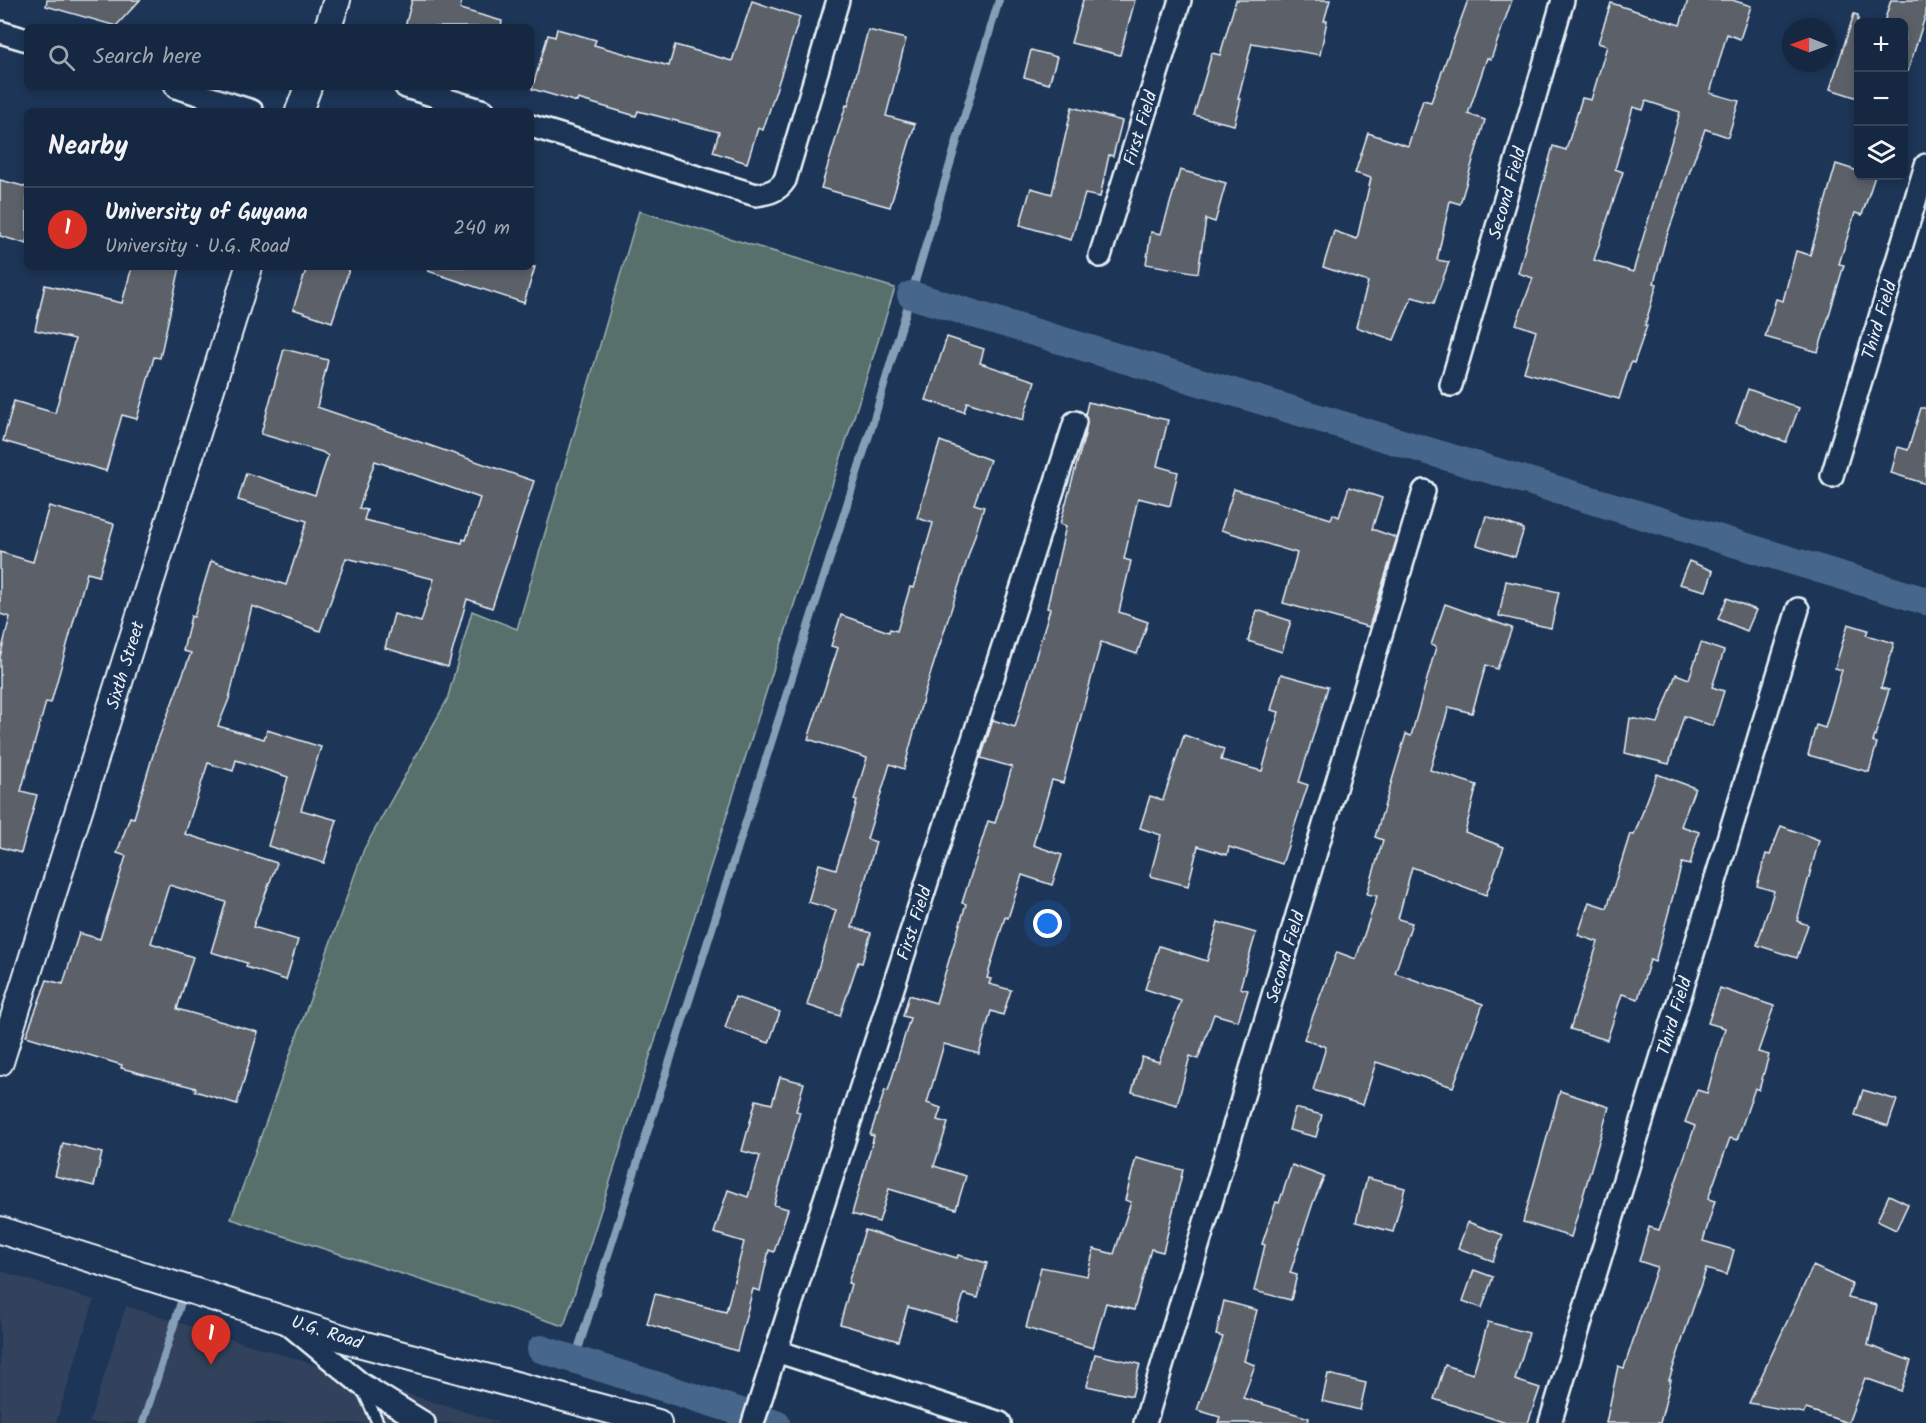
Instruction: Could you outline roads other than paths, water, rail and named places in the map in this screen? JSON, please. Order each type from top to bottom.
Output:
[{"type":"street","points":[[329,24],[337,0]]},
{"type":"street","points":[[534,127],[756,195],[780,188],[785,180],[838,0]]},
{"type":"street","name":"First Field","points":[[1100,256],[1180,0]]},
{"type":"street","name":"Second Field","points":[[1451,385],[1563,0]]},
{"type":"street","points":[[0,32],[24,39]]},
{"type":"street","points":[[186,90],[242,108]]},
{"type":"street","points":[[300,108],[307,90]]},
{"type":"street","points":[[415,90],[474,108]]},
{"type":"street","name":"Third Field","points":[[1832,476],[1926,165]]},
{"type":"street","name":"Sixth Street","points":[[0,1062],[248,270]]},
{"type":"street","name":"First Field","points":[[753,1423],[1075,422]]},
{"type":"street","name":"Second Field","points":[[1145,1423],[1424,490]]},
{"type":"street","name":"Third Field","points":[[1550,1423],[1798,609]]},
{"type":"street","name":"U.G. Road","points":[[0,1230],[358,1343],[658,1423]]},
{"type":"street","points":[[280,1317],[360,1384],[424,1423]]},
{"type":"street","points":[[776,1351],[1000,1423]]},
{"type":"lane","points":[[360,1384],[378,1423]]},
{"type":"waterway","points":[[574,1362],[871,429],[999,0]]},
{"type":"waterway","points":[[911,295],[1926,601]]},
{"type":"waterway","points":[[143,1423],[182,1299]]},
{"type":"waterway","points":[[541,1349],[776,1423]]},
{"type":"place","name":"University of Guyana","points":[[211,1365]]}]
